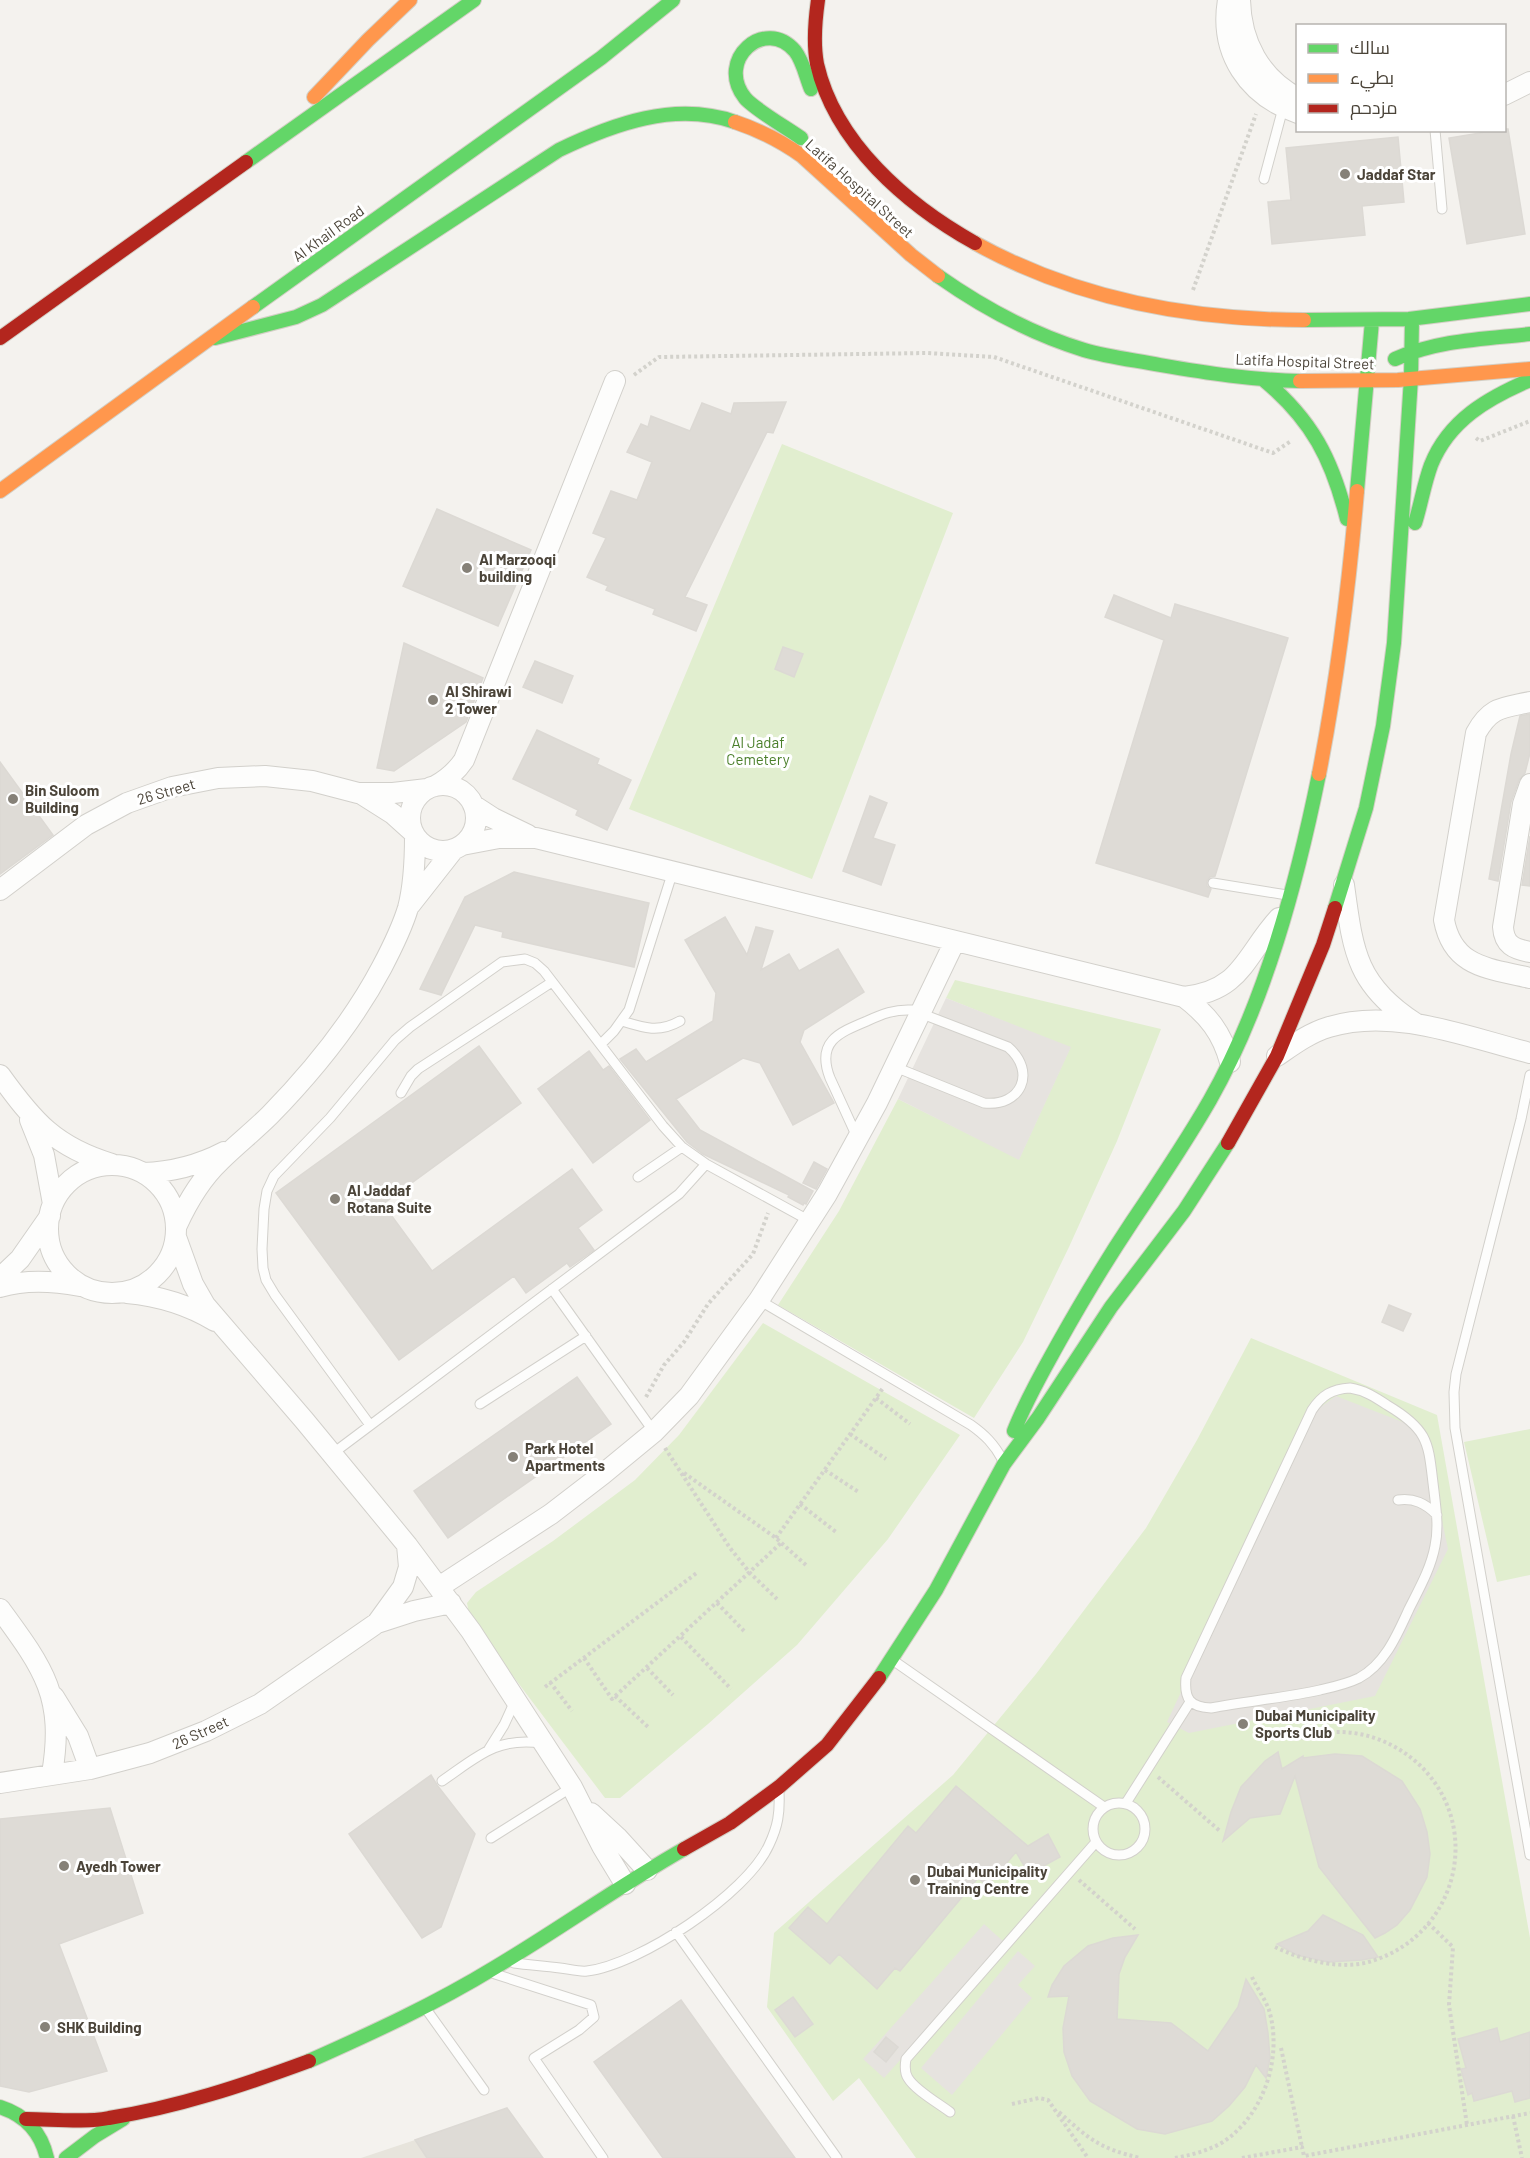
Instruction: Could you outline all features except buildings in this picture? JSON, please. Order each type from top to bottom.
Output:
[{"type":"main road","points":[[280,139],[338,71],[410,0]]},
{"type":"main road","points":[[0,338],[474,0]]},
{"type":"main road","name":"Al Khail Road","points":[[0,490],[601,58],[673,0]]},
{"type":"main road","name":"Latifa Hospital Street","points":[[818,0],[814,29],[818,63],[827,96],[844,125],[873,165],[912,201],[946,226],[1001,257],[1049,278],[1099,294],[1149,306],[1254,319],[1372,321],[1412,319],[1530,304]]},
{"type":"main road","points":[[851,199],[839,175],[825,160],[784,125],[739,92],[733,72],[739,54],[755,41],[765,39],[775,39],[792,48],[802,65],[822,113],[844,140],[873,165]]},
{"type":"main road","name":"Latifa Hospital Street","points":[[205,341],[283,321],[322,305],[559,150],[582,138],[641,117],[678,113],[715,117],[748,125],[786,145],[851,199],[890,237],[932,272],[977,303],[1025,328],[1076,348],[1138,362],[1264,380],[1365,381],[1530,369]]},
{"type":"main road","points":[[26,2120],[99,2120],[192,2100],[310,2061],[425,2007],[502,1962],[647,1870],[730,1823],[779,1786],[827,1745],[863,1700],[936,1590],[1004,1464],[1038,1418],[1111,1307],[1184,1210],[1218,1160],[1276,1056],[1323,945],[1366,808],[1383,726],[1394,643],[1400,560],[1411,378],[1412,319]]},
{"type":"main road","points":[[1004,1464],[1016,1424],[1030,1395],[1112,1254],[1198,1123],[1230,1062],[1268,967],[1287,904],[1314,794],[1326,731],[1352,545],[1372,321]]},
{"type":"main road","points":[[1365,381],[1386,364],[1411,351],[1442,344],[1530,334]]},
{"type":"main road","points":[[1264,380],[1283,394],[1312,428],[1327,456],[1336,478],[1352,545]]},
{"type":"main road","points":[[1400,560],[1418,516],[1422,492],[1432,462],[1447,435],[1468,412],[1495,396],[1530,380]]},
{"type":"main road","points":[[0,2107],[17,2113],[26,2120],[41,2140],[47,2158]]},
{"type":"main road","points":[[66,2158],[94,2136],[132,2114]]},
{"type":"street","points":[[1228,0],[1227,37],[1234,59],[1246,79],[1263,96],[1293,106]]},
{"type":"street","points":[[1240,0],[1240,17],[1245,39],[1255,60],[1286,92],[1293,106]]},
{"type":"street","points":[[1506,94],[1530,82]]},
{"type":"street","points":[[123,1293],[149,1281],[160,1272],[173,1249],[176,1231],[188,1203],[203,1181],[220,1161],[297,1087],[325,1055],[350,1021],[393,947],[407,910],[414,873],[414,834],[410,813],[413,804],[431,788],[447,780],[464,760],[612,387]]},
{"type":"street","points":[[1530,702],[1507,706],[1490,714],[1476,733],[1444,920],[1447,935],[1466,959],[1480,966],[1530,978]]},
{"type":"street","points":[[1507,706],[1518,708],[1530,716]]},
{"type":"street","points":[[407,910],[429,879],[473,831],[475,813],[470,801],[468,747]]},
{"type":"street","name":"26 Street","points":[[0,890],[86,825],[127,803],[172,787],[218,778],[265,776],[312,781],[358,793],[393,794],[431,788]]},
{"type":"street","points":[[1530,784],[1524,804],[1503,927],[1503,934],[1513,948],[1530,952]]},
{"type":"street","points":[[431,788],[453,788],[493,818],[536,838],[1184,997],[1203,1012],[1219,1032],[1230,1062]]},
{"type":"street","name":"26 Street","points":[[358,793],[382,806],[414,834]]},
{"type":"street","points":[[414,834],[428,848],[446,851],[499,838],[536,838]]},
{"type":"street","points":[[1343,879],[1354,944],[1362,968],[1375,991],[1395,1010],[1418,1024]]},
{"type":"street","points":[[1184,997],[1213,991],[1237,975],[1287,904]]},
{"type":"street","points":[[439,1587],[551,1514],[654,1432],[688,1396],[759,1300],[810,1221],[858,1140],[955,940]]},
{"type":"street","points":[[1276,1056],[1301,1039],[1338,1025],[1368,1021],[1418,1024],[1530,1053]]},
{"type":"street","points":[[0,1075],[25,1110],[44,1130],[66,1146],[91,1158],[118,1166],[143,1173],[163,1172],[203,1162],[240,1143]]},
{"type":"street","points":[[25,1110],[44,1155],[52,1210],[48,1230],[54,1257],[62,1268],[83,1286]]},
{"type":"street","points":[[0,1278],[20,1259],[69,1182],[80,1174],[105,1166],[118,1166]]},
{"type":"street","points":[[143,1173],[163,1189],[172,1206],[176,1231],[193,1284],[220,1324],[332,1454],[439,1587],[572,1786],[625,1884]]},
{"type":"street","points":[[0,1287],[32,1281],[57,1281],[96,1291],[149,1295],[174,1301],[220,1324]]},
{"type":"street","name":"26 Street","points":[[377,1623],[403,1587],[409,1566],[407,1545]]},
{"type":"street","name":"26 Street","points":[[0,1783],[90,1768],[150,1752],[206,1731],[260,1704],[377,1623],[414,1611],[451,1604]]},
{"type":"street","points":[[0,1609],[29,1651],[74,1728],[90,1768]]},
{"type":"street","points":[[51,1692],[56,1733],[52,1774]]},
{"type":"street","points":[[584,1807],[617,1837],[647,1870]]},
{"type":"lane","points":[[1264,180],[1293,106]]},
{"type":"lane","points":[[1435,132],[1442,209]]},
{"type":"lane","points":[[601,1044],[622,1021],[633,999],[673,872]]},
{"type":"lane","points":[[1213,883],[1287,904]]},
{"type":"lane","points":[[370,1425],[266,1280],[262,1249],[267,1191],[274,1176],[285,1163],[330,1118],[395,1040],[502,962],[511,959],[525,959],[535,963],[682,1147],[706,1164],[810,1221]]},
{"type":"lane","points":[[400,1093],[418,1069],[552,982]]},
{"type":"lane","points":[[858,1140],[826,1068],[828,1048],[841,1031],[891,1011],[912,1010],[1008,1047],[1017,1054],[1024,1075],[1015,1095],[995,1104],[984,1103],[895,1067]]},
{"type":"lane","points":[[622,1021],[659,1030],[680,1021]]},
{"type":"lane","points":[[1530,1075],[1526,1120],[1456,1374],[1453,1410],[1530,1855]]},
{"type":"lane","points":[[638,1177],[682,1147]]},
{"type":"lane","points":[[332,1454],[671,1200],[706,1164]]},
{"type":"lane","points":[[552,1289],[654,1432]]},
{"type":"lane","points":[[759,1300],[971,1425],[985,1435],[996,1448],[1004,1464]]},
{"type":"lane","points":[[480,1404],[586,1336]]},
{"type":"lane","points":[[1338,1389],[1362,1390],[1414,1422],[1429,1449],[1437,1515],[1435,1547],[1431,1563],[1390,1648],[1376,1665],[1359,1678],[1339,1685],[1211,1708],[1200,1707],[1190,1702],[1185,1691],[1185,1678],[1318,1400],[1338,1389]]},
{"type":"lane","points":[[1398,1500],[1419,1501],[1437,1515]]},
{"type":"lane","points":[[892,1659],[1104,1807]]},
{"type":"lane","points":[[489,1749],[516,1699]]},
{"type":"lane","points":[[1126,1803],[1190,1702]]},
{"type":"lane","points":[[442,1781],[489,1749],[516,1742],[544,1743]]},
{"type":"lane","points":[[491,1838],[572,1786]]},
{"type":"lane","points":[[502,1962],[586,1971],[621,1963],[676,1932],[705,1913],[734,1889],[756,1866],[768,1847],[780,1815],[779,1786]]},
{"type":"lane","points":[[1114,1803],[1126,1803],[1137,1810],[1144,1820],[1145,1833],[1140,1845],[1130,1854],[1117,1856],[1105,1851],[1096,1842],[1092,1829],[1096,1817],[1104,1807],[1114,1803]]},
{"type":"lane","points":[[950,2112],[907,2077],[906,2059],[1096,1842]]},
{"type":"lane","points":[[676,1932],[837,2158]]},
{"type":"lane","points":[[487,1971],[591,2005],[594,2017],[579,2031],[534,2058],[603,2158]]},
{"type":"lane","points":[[425,2007],[484,2090]]},
{"type":"path","points":[[1184,312],[1263,96]]},
{"type":"path","points":[[612,387],[659,357],[927,353],[994,357],[1273,453],[1312,428]]},
{"type":"path","points":[[1457,425],[1480,441],[1530,421]]},
{"type":"path","points":[[639,1410],[664,1365],[684,1342],[708,1304],[753,1254],[772,1201]]},
{"type":"path","points":[[776,1538],[891,1377]]},
{"type":"path","points":[[876,1398],[910,1424]]},
{"type":"path","points":[[654,1432],[730,1548],[750,1573],[777,1599]]},
{"type":"path","points":[[850,1434],[886,1459]]},
{"type":"path","points":[[681,1470],[776,1538],[808,1567]]},
{"type":"path","points":[[825,1470],[860,1493]]},
{"type":"path","points":[[800,1504],[836,1532]]},
{"type":"path","points":[[584,1658],[612,1699],[781,1543]]},
{"type":"path","points":[[545,1687],[698,1572]]},
{"type":"path","points":[[717,1603],[744,1631]]},
{"type":"path","points":[[681,1637],[731,1689]]},
{"type":"path","points":[[647,1668],[673,1695]]},
{"type":"path","points":[[550,1682],[572,1711]]},
{"type":"path","points":[[615,1696],[648,1726]]},
{"type":"path","points":[[1275,1947],[1294,1956],[1318,1963],[1371,1962],[1393,1952],[1421,1932],[1442,1904],[1454,1871],[1456,1836],[1447,1802],[1428,1772],[1401,1749],[1368,1735],[1333,1732],[1298,1739]]},
{"type":"path","points":[[1148,1768],[1221,1832]]},
{"type":"path","points":[[1069,1872],[1135,1929]]},
{"type":"path","points":[[1428,1923],[1454,1947],[1449,2005],[1467,2125]]},
{"type":"path","points":[[1175,2158],[1198,2153],[1223,2141],[1250,2116],[1268,2083],[1274,2047],[1269,2010],[1252,1977]]},
{"type":"path","points":[[1281,2048],[1304,2156],[1316,2156],[1530,2113]]},
{"type":"path","points":[[1012,2104],[1044,2098],[1086,2137],[1115,2152],[1140,2158]]},
{"type":"path","points":[[1053,2106],[1088,2158]]},
{"type":"path","points":[[1513,2116],[1522,2158]]},
{"type":"path","points":[[1242,2158],[1302,2147]]},
{"type":"path","points":[[1113,2158],[1115,2152]]},
{"type":"shaded area","points":[[946,998],[1071,1047],[1019,1160],[898,1099]]},
{"type":"shaded area","points":[[1336,1396],[1423,1430],[1448,1549],[1375,1696],[1189,1733],[1167,1722],[1311,1414]]},
{"type":"shaded area","points":[[984,1924],[1005,1943],[884,2078],[863,2059]]},
{"type":"shaded area","points":[[1018,1951],[1035,1966],[1018,1985],[1032,1998],[952,2095],[921,2068]]},
{"type":"shaded area","points":[[415,2140],[427,2158],[361,2158]]},
{"type":"green space","name":"Al Jadaf Cemetery","points":[[782,444],[953,513],[812,879],[629,809]]},
{"type":"green space","points":[[955,980],[1161,1029],[1117,1141],[1069,1247],[1023,1342],[974,1418],[778,1305],[839,1211],[898,1099],[1019,1159],[1070,1048],[946,998]]},
{"type":"green space","points":[[763,1323],[960,1435],[888,1539],[797,1645],[620,1798],[605,1798],[470,1619],[467,1603],[476,1592],[553,1541],[635,1480],[679,1435]]},
{"type":"green space","name":"Dubai Municipality Sports Club","points":[[1251,1338],[1437,1415],[1530,1938],[1530,2158],[916,2158],[859,2078],[833,2101],[767,2007],[774,1933],[953,1775],[1036,1674],[1146,1528],[1197,1440]]},
{"type":"green space","points":[[1530,1429],[1530,1575],[1497,1582],[1464,1442]]},
{"type":"traffic: fast","points":[[246,162],[474,0]]},
{"type":"traffic: fast","points":[[253,307],[601,58],[673,0]]},
{"type":"traffic: fast","points":[[801,138],[745,98],[737,84],[736,70],[740,57],[758,40],[770,38],[783,41],[798,55],[811,89]]},
{"type":"traffic: fast","points":[[215,338],[296,317],[322,305],[559,150],[580,140],[623,124],[667,115],[712,116],[735,122]]},
{"type":"traffic: fast","points":[[938,276],[1008,319],[1084,350],[1212,373],[1300,381]]},
{"type":"traffic: fast","points":[[1304,320],[1409,319],[1530,304]]},
{"type":"traffic: fast","points":[[1335,908],[1366,808],[1383,726],[1394,643],[1411,378],[1412,319]]},
{"type":"traffic: fast","points":[[1357,491],[1372,321]]},
{"type":"traffic: fast","points":[[1395,359],[1444,344],[1530,334]]},
{"type":"traffic: fast","points":[[1264,380],[1295,410],[1318,442],[1327,459],[1347,519]]},
{"type":"traffic: fast","points":[[1415,523],[1431,465],[1448,435],[1459,423],[1485,403],[1530,380]]},
{"type":"traffic: fast","points":[[1014,1431],[1035,1386],[1076,1311],[1172,1162],[1230,1063],[1263,983],[1277,941],[1300,857],[1319,774]]},
{"type":"traffic: fast","points":[[879,1678],[936,1590],[1004,1464],[1038,1418],[1111,1307],[1184,1211],[1228,1143]]},
{"type":"traffic: fast","points":[[309,2061],[403,2018],[472,1981],[684,1849]]},
{"type":"traffic: fast","points":[[0,2107],[9,2110],[31,2126],[41,2140],[47,2158]]},
{"type":"traffic: fast","points":[[66,2158],[123,2119]]},
{"type":"traffic: slow","points":[[314,97],[410,0]]},
{"type":"traffic: slow","points":[[735,122],[770,136],[802,156],[911,255],[938,276]]},
{"type":"traffic: slow","points":[[975,243],[1053,279],[1135,302],[1219,316],[1304,320]]},
{"type":"traffic: slow","points":[[0,491],[253,307]]},
{"type":"traffic: slow","points":[[1300,381],[1398,380],[1530,369]]},
{"type":"traffic: slow","points":[[1319,774],[1342,633],[1357,491]]},
{"type":"traffic: jam","points":[[818,0],[815,32],[817,64],[826,93],[840,120],[877,169],[900,190],[949,228],[975,243]]},
{"type":"traffic: jam","points":[[0,338],[246,162]]},
{"type":"traffic: jam","points":[[1228,1143],[1277,1056],[1323,945],[1335,908]]},
{"type":"traffic: jam","points":[[684,1849],[730,1823],[779,1787],[827,1745],[879,1678]]},
{"type":"traffic: jam","points":[[26,2119],[89,2120],[160,2108],[309,2061]]},
{"type":"place","name":"Jaddaf Star","points":[[1345,174]]},
{"type":"place","name":"Al Marzooqi building","points":[[467,568]]},
{"type":"place","name":"Al Shirawi 2 Tower","points":[[433,700]]},
{"type":"place","name":"Bin Suloom Building","points":[[13,799]]},
{"type":"place","name":"Al Jaddaf Rotana Suite","points":[[335,1199]]},
{"type":"place","name":"Park Hotel Apartments","points":[[513,1457]]},
{"type":"place","name":"Dubai Municipality Sports Club","points":[[1243,1724]]},
{"type":"place","name":"Ayedh Tower","points":[[64,1866]]},
{"type":"place","name":"Dubai Municipality Training Centre","points":[[915,1880]]},
{"type":"place","name":"SHK Building","points":[[45,2027]]}]
